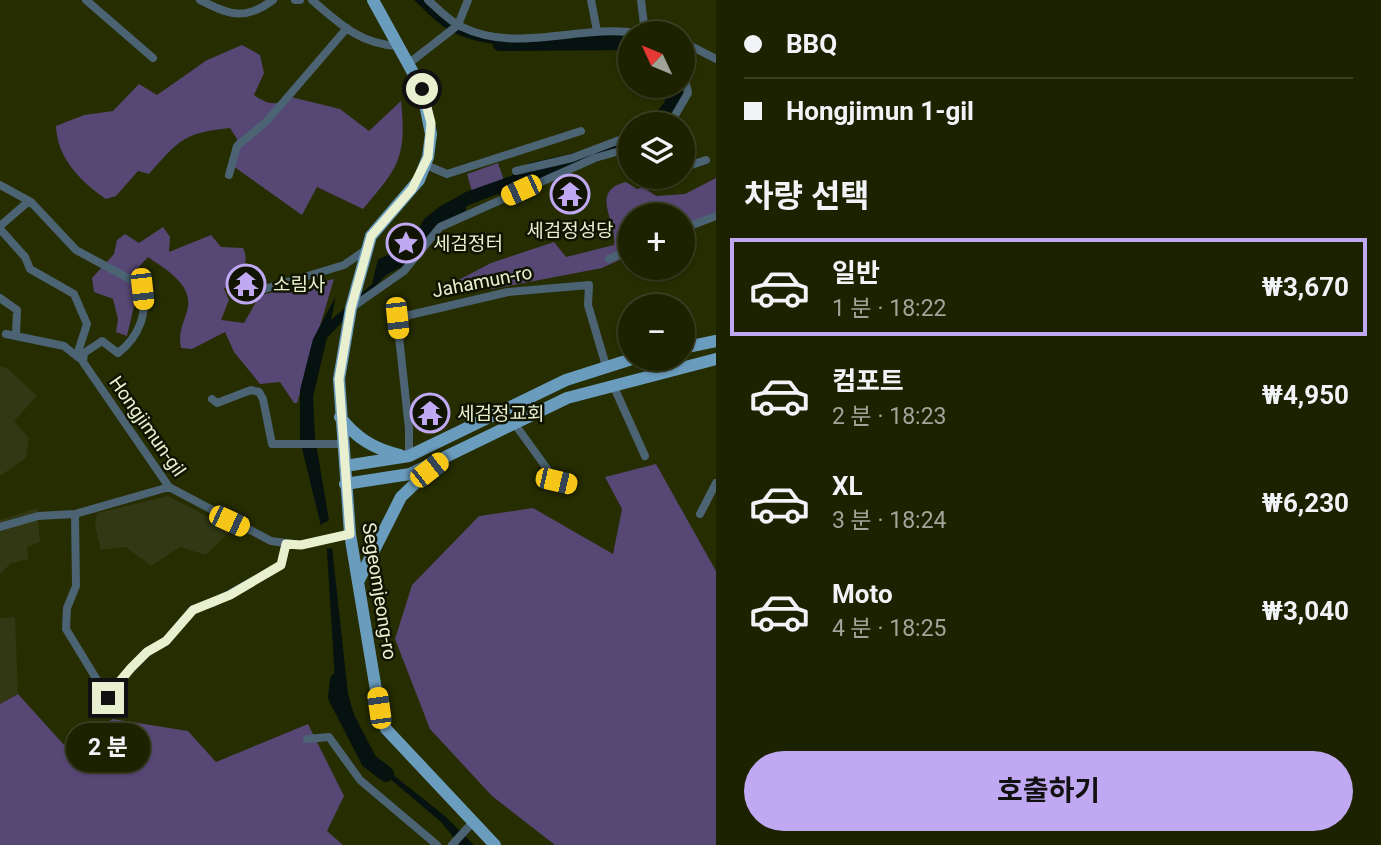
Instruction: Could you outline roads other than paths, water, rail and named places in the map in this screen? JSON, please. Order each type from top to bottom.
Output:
[{"type":"main road","points":[[365,254],[371,236],[412,189],[426,165],[431,134],[429,113],[422,89],[373,0]]},
{"type":"main road","name":"Segeomjeong-ro","points":[[365,254],[352,304],[339,379],[340,417],[350,534],[379,708],[386,729],[470,825],[495,845]]},
{"type":"main road","points":[[695,345],[716,341]]},
{"type":"main road","points":[[345,484],[410,474],[567,398],[716,359]]},
{"type":"main road","points":[[345,466],[409,456],[545,390],[618,363]]},
{"type":"main road","points":[[340,417],[351,432],[366,443],[409,456]]},
{"type":"main road","points":[[359,581],[411,485],[447,456]]},
{"type":"main road","points":[[350,534],[365,541],[381,537]]},
{"type":"street","points":[[86,0],[153,58]]},
{"type":"street","points":[[200,0],[237,16],[252,12],[273,0]]},
{"type":"street","points":[[312,0],[347,28],[375,45],[398,46]]},
{"type":"street","points":[[428,0],[458,25],[480,35],[499,38],[618,32]]},
{"type":"street","points":[[408,64],[458,25],[468,0]]},
{"type":"street","points":[[591,0],[597,31]]},
{"type":"street","points":[[641,0],[644,21]]},
{"type":"street","points":[[229,175],[237,146],[267,121],[347,28]]},
{"type":"street","points":[[695,48],[716,59]]},
{"type":"street","points":[[426,165],[447,174],[581,131]]},
{"type":"street","points":[[516,171],[572,158],[618,141]]},
{"type":"street","points":[[352,304],[404,271],[440,227],[584,163],[618,152]]},
{"type":"street","points":[[695,164],[706,160]]},
{"type":"street","name":"Hongjimun-gil","points":[[0,185],[29,201],[76,250],[139,284],[142,289],[142,323],[129,344],[118,353],[102,341],[84,353],[80,359],[169,486],[229,521],[271,541],[286,544],[350,534]]},
{"type":"street","points":[[6,334],[64,346],[80,359],[87,324],[74,293],[30,269],[25,257],[0,228],[29,201]]},
{"type":"street","points":[[695,224],[716,216]]},
{"type":"street","points":[[261,290],[344,265],[365,254]]},
{"type":"street","points":[[609,259],[618,255]]},
{"type":"street","name":"Jahamun-ro","points":[[409,456],[409,429],[397,318],[508,292],[589,285],[588,305],[606,366]]},
{"type":"street","points":[[0,298],[17,310],[16,335]]},
{"type":"street","points":[[613,385],[645,457]]},
{"type":"street","points":[[212,399],[217,403],[251,390],[259,392],[263,399],[272,444],[343,444]]},
{"type":"street","points":[[514,423],[556,481],[572,484]]},
{"type":"street","points":[[700,514],[716,483]]},
{"type":"street","points":[[0,526],[38,516],[75,513],[169,486]]},
{"type":"street","points":[[0,526],[35,513],[96,506]]},
{"type":"street","points":[[75,513],[76,586],[67,608],[66,629],[108,698],[114,695],[120,681],[131,668],[147,652],[166,641],[193,610],[222,599],[281,565],[286,544]]},
{"type":"street","points":[[307,739],[330,737],[360,780],[437,845]]},
{"type":"street","points":[[452,845],[470,825]]},
{"type":"waterway","points":[[500,43],[618,42]]},
{"type":"waterway","points":[[508,187],[618,146]]},
{"type":"waterway","points":[[415,241],[458,208]]},
{"type":"waterway","points":[[338,680],[336,697],[369,761],[386,774]]},
{"type":"place","name":"세검정성당","points":[[570,194]]},
{"type":"place","name":"세검정터","points":[[406,243]]},
{"type":"place","name":"소림사","points":[[246,284]]},
{"type":"place","name":"세검정교회","points":[[430,413]]}]
